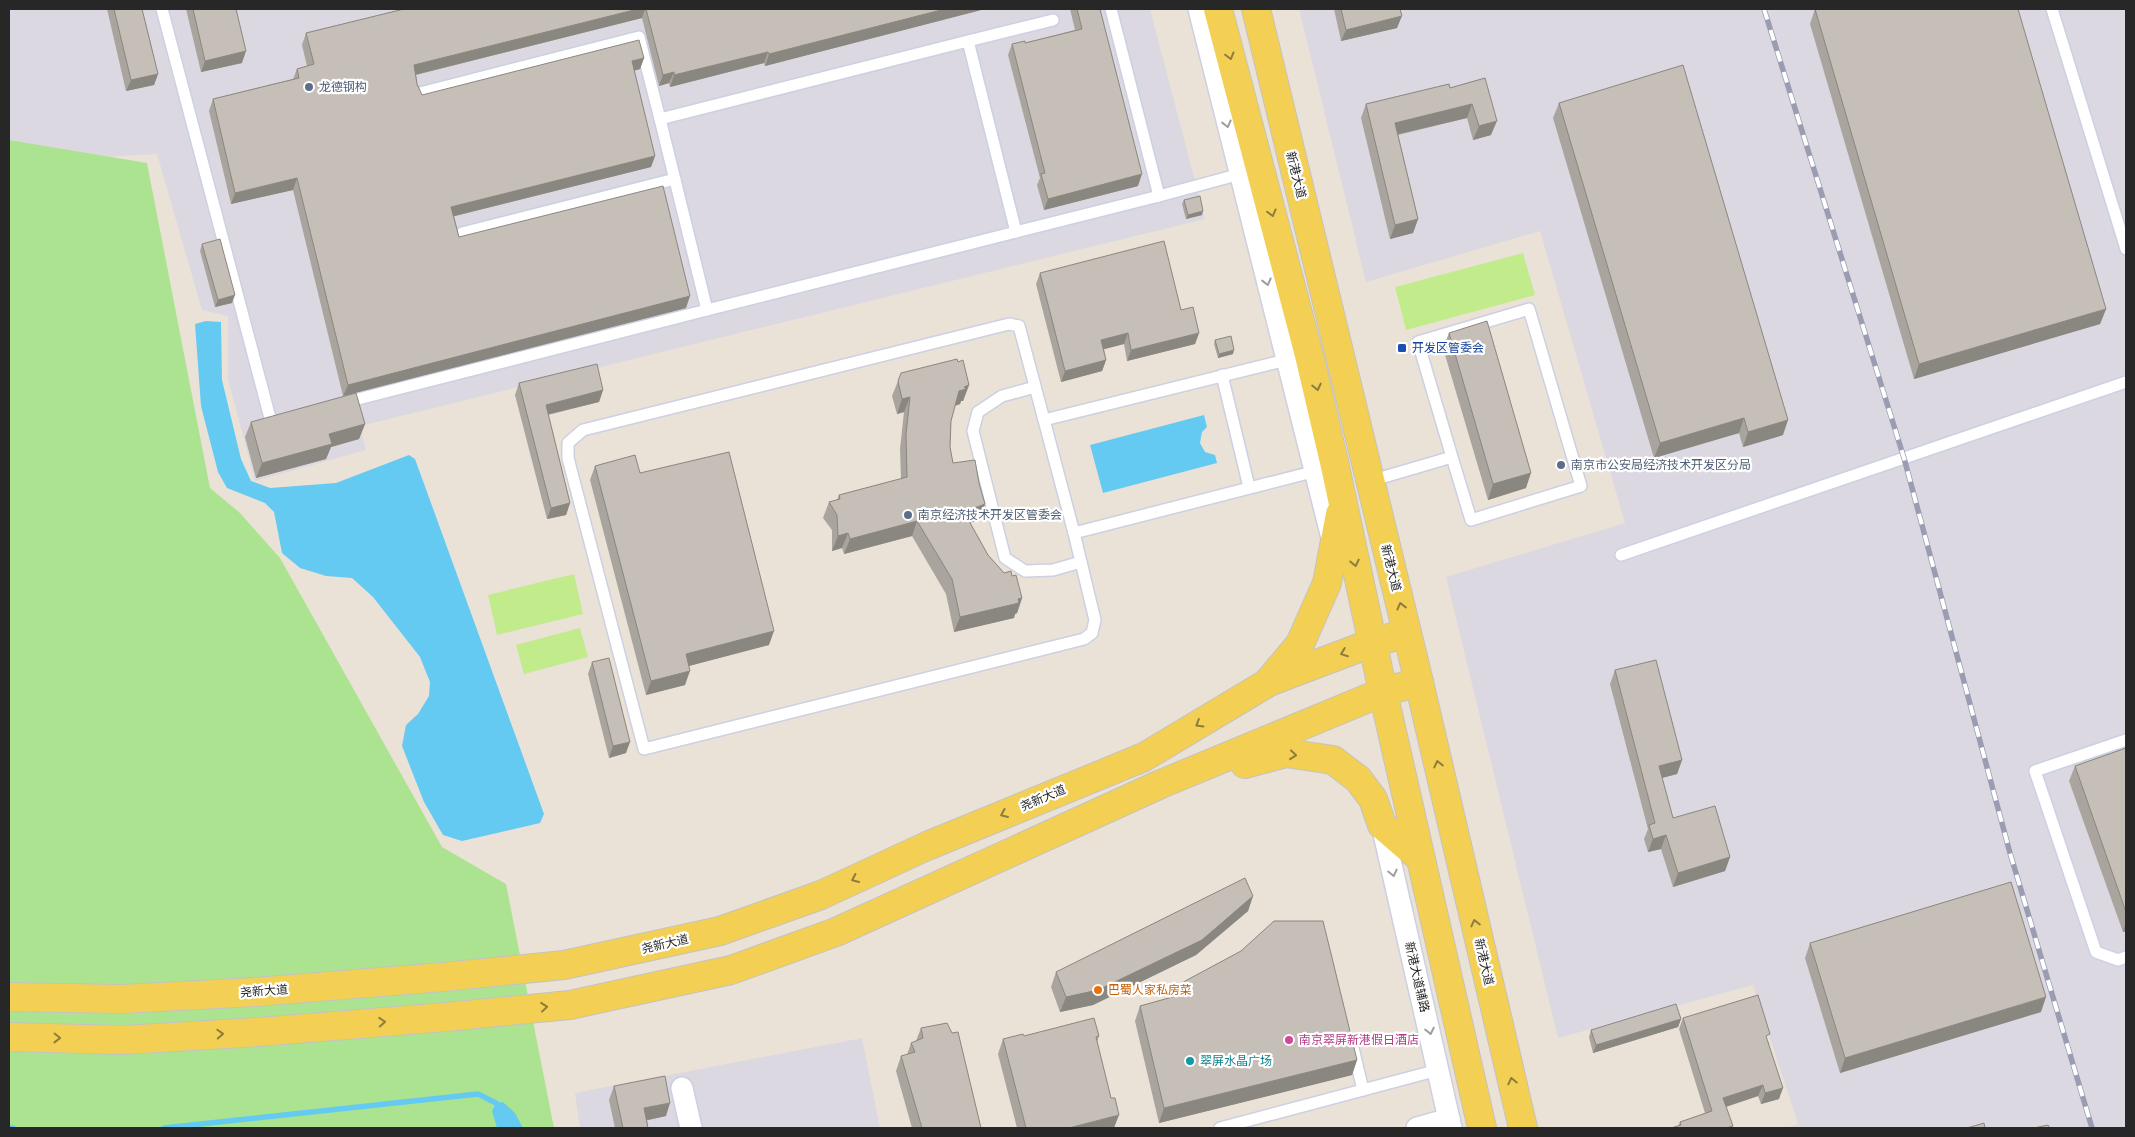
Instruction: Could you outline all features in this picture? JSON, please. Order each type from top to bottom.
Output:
[{"type":"main road","points":[[1218,9],[1250,171],[1325,469],[1342,503],[1420,859],[1482,1128]]},
{"type":"main road","name":"新港大道","points":[[1256,9],[1419,682],[1524,1128]]},
{"type":"main road","name":"尧新大道","points":[[1269,682],[1300,644],[1327,583],[1342,503]]},
{"type":"main road","name":"尧新大道","points":[[9,997],[122,1000],[255,992],[442,977],[564,965],[720,931],[821,895],[927,846],[1144,757],[1269,682],[1372,643],[1407,632]]},
{"type":"main road","points":[[9,1037],[122,1040],[258,1032],[561,1006],[625,994],[731,970],[836,932],[1161,784],[1383,692],[1419,682]]},
{"type":"main road","points":[[1161,784],[1212,773],[1286,753],[1333,760],[1358,779],[1373,799],[1382,825],[1420,859]]},
{"type":"street","points":[[1198,9],[1250,171]]},
{"type":"street","points":[[1325,469],[1334,547]]},
{"type":"street","name":"新港大道辅路","points":[[1382,825],[1450,1124]]},
{"type":"street","points":[[682,1088],[691,1128]]},
{"type":"street","points":[[1417,1128],[1450,1124]]},
{"type":"lane","points":[[162,9],[270,418]]},
{"type":"lane","points":[[1111,9],[1159,196]]},
{"type":"lane","points":[[2052,9],[2126,249]]},
{"type":"lane","points":[[660,119],[1053,20]]},
{"type":"lane","points":[[420,93],[640,37],[708,310]]},
{"type":"lane","points":[[968,41],[1016,232]]},
{"type":"lane","points":[[358,399],[1159,196],[1250,171]]},
{"type":"lane","points":[[462,233],[675,179]]},
{"type":"lane","points":[[1529,309],[1581,486],[1471,520],[1452,456],[1418,342],[1529,309]]},
{"type":"lane","points":[[1009,324],[1019,326],[1044,420],[1095,620],[1092,633],[1084,639],[644,749],[568,458],[568,443],[583,430],[1009,324]]},
{"type":"lane","points":[[1044,420],[1298,357]]},
{"type":"lane","points":[[1222,375],[1249,487]]},
{"type":"lane","points":[[1621,555],[2126,382]]},
{"type":"lane","points":[[1036,387],[1002,396],[978,412],[973,431],[1005,558],[1024,571],[1053,570],[1081,562]]},
{"type":"lane","points":[[1370,482],[1452,456]]},
{"type":"lane","points":[[1074,533],[1325,469]]},
{"type":"lane","points":[[2126,740],[2036,771],[2096,952],[2118,960],[2126,957]]},
{"type":"lane","points":[[1349,1034],[1362,1090]]},
{"type":"lane","points":[[1220,1128],[1438,1070]]},
{"type":"shaded area","points":[[9,9],[1150,9],[1205,219],[360,426],[366,450],[255,481],[228,379],[228,316],[202,310],[157,154],[9,162]]},
{"type":"shaded area","points":[[1299,9],[2126,9],[2126,1128],[1787,1128],[1798,1124],[1753,985],[1558,1038],[1446,577],[1625,523],[1540,231],[1366,282]]},
{"type":"shaded area","points":[[862,1038],[880,1128],[580,1128],[575,1093]]},
{"type":"green space","points":[[9,140],[147,163],[210,488],[240,513],[280,558],[442,847],[506,884],[554,1128],[9,1128]]},
{"type":"green space","points":[[1523,253],[1535,295],[1406,330],[1395,287]]},
{"type":"green space","points":[[574,574],[583,614],[497,635],[488,595]]},
{"type":"green space","points":[[580,628],[588,657],[524,674],[516,645]]},
{"type":"water","points":[[206,321],[221,322],[222,380],[241,459],[251,481],[270,488],[336,483],[409,455],[415,459],[544,814],[540,823],[462,841],[443,835],[424,802],[402,746],[406,725],[418,714],[429,696],[430,682],[420,657],[373,597],[352,578],[326,576],[300,568],[282,553],[274,512],[265,503],[227,488],[218,472],[201,406],[195,324]]},
{"type":"water","points":[[1204,415],[1207,427],[1202,432],[1200,443],[1205,452],[1215,455],[1217,463],[1103,493],[1090,445]]},
{"type":"water","points":[[503,1102],[515,1113],[523,1128],[497,1128],[492,1111],[496,1103]]},
{"type":"building","points":[[114,9],[142,9],[158,74],[131,80]]},
{"type":"building","points":[[193,9],[236,9],[246,51],[205,61]]},
{"type":"building","points":[[404,9],[638,9],[414,65],[417,84],[422,95],[639,40],[644,58],[632,61],[655,156],[451,207],[459,237],[663,186],[690,296],[348,385],[297,178],[235,193],[213,99],[299,78],[297,69],[314,64],[306,33]]},
{"type":"building","points":[[646,9],[945,9],[769,54],[768,52],[674,75],[674,72],[663,75]]},
{"type":"building","points":[[1077,9],[1100,9],[1142,174],[1048,199],[1041,174],[1045,173],[1012,44],[1025,41],[1025,43],[1082,29]]},
{"type":"building","points":[[1341,9],[1400,9],[1402,16],[1346,30]]},
{"type":"building","points":[[1815,9],[2018,9],[2106,309],[1919,364]]},
{"type":"building","points":[[1683,65],[1788,420],[1748,432],[1744,418],[1660,443],[1559,103]]},
{"type":"building","points":[[1485,78],[1497,121],[1479,126],[1472,104],[1395,123],[1418,219],[1395,225],[1366,104],[1449,84],[1450,88]]},
{"type":"building","points":[[1200,196],[1203,211],[1188,215],[1184,200]]},
{"type":"building","points":[[220,239],[235,295],[218,300],[202,244]]},
{"type":"building","points":[[1164,241],[1181,310],[1193,307],[1199,333],[1131,350],[1128,333],[1101,340],[1106,360],[1065,371],[1040,273]]},
{"type":"building","points":[[1487,321],[1531,473],[1493,484],[1449,333]]},
{"type":"building","points":[[1231,336],[1234,350],[1219,354],[1215,340]]},
{"type":"building","points":[[957,359],[958,362],[963,360],[969,385],[964,387],[966,389],[959,391],[951,421],[950,447],[953,463],[975,460],[985,504],[964,512],[988,555],[1004,573],[1011,571],[1012,576],[1016,575],[1022,598],[1018,599],[1019,603],[960,617],[952,579],[917,521],[850,539],[848,533],[838,536],[837,515],[829,502],[840,499],[839,495],[907,477],[906,434],[910,397],[902,399],[898,381],[901,373]]},
{"type":"building","points":[[597,364],[603,390],[546,405],[570,503],[551,508],[519,383]]},
{"type":"building","points":[[356,393],[365,424],[329,434],[332,444],[262,463],[251,422]]},
{"type":"building","points":[[729,452],[774,631],[686,654],[690,671],[651,681],[595,466],[635,455],[640,473]]},
{"type":"building","points":[[609,658],[630,742],[613,746],[592,662]]},
{"type":"building","points":[[1656,660],[1682,760],[1659,766],[1673,818],[1715,806],[1730,857],[1678,873],[1666,835],[1653,839],[1649,825],[1655,823],[1615,670]]},
{"type":"building","points":[[2126,748],[2126,912],[2075,766]]},
{"type":"building","points":[[1245,878],[1253,896],[1202,940],[1098,990],[1066,997],[1056,972]]},
{"type":"building","points":[[2011,882],[2046,997],[1845,1058],[1810,943]]},
{"type":"building","points":[[1274,921],[1323,921],[1357,1060],[1164,1108],[1140,1006],[1176,996],[1174,987],[1241,951]]},
{"type":"building","points":[[1758,995],[1770,1034],[1766,1036],[1783,1088],[1765,1093],[1763,1085],[1723,1098],[1733,1126],[1726,1128],[1671,1128],[1681,1125],[1680,1122],[1712,1111],[1683,1018]]},
{"type":"building","points":[[1676,1004],[1681,1019],[1596,1045],[1591,1030]]},
{"type":"building","points":[[1094,1018],[1099,1036],[1096,1037],[1111,1098],[1115,1098],[1119,1115],[1069,1128],[1026,1128],[1003,1039],[1023,1034],[1024,1036]]},
{"type":"building","points":[[947,1023],[952,1033],[958,1032],[981,1128],[922,1128],[901,1056],[915,1052],[911,1043],[923,1038],[921,1028]]},
{"type":"building","points":[[665,1076],[670,1103],[644,1108],[648,1128],[623,1128],[614,1086]]},
{"type":"building","points":[[1984,1123],[1985,1128],[1967,1128]]},
{"type":"building","points":[[2048,1125],[2050,1128],[2034,1128]]},
{"type":"waterway","points":[[164,1128],[478,1094],[496,1103]]},
{"type":"railway","points":[[1764,9],[1904,458],[2010,853],[2092,1128]]},
{"type":"place","name":"龙德钢构","points":[[309,87]]},
{"type":"place","name":"开发区管委会","points":[[1402,348]]},
{"type":"place","name":"南京市公安局经济技术开发区分局","points":[[1561,465]]},
{"type":"place","name":"南京经济技术开发区管委会","points":[[908,515]]},
{"type":"place","name":"巴蜀人家私房菜","points":[[1098,990]]},
{"type":"place","name":"南京翠屏新港假日酒店","points":[[1289,1040]]},
{"type":"place","name":"翠屏水晶广场","points":[[1190,1061]]}]
